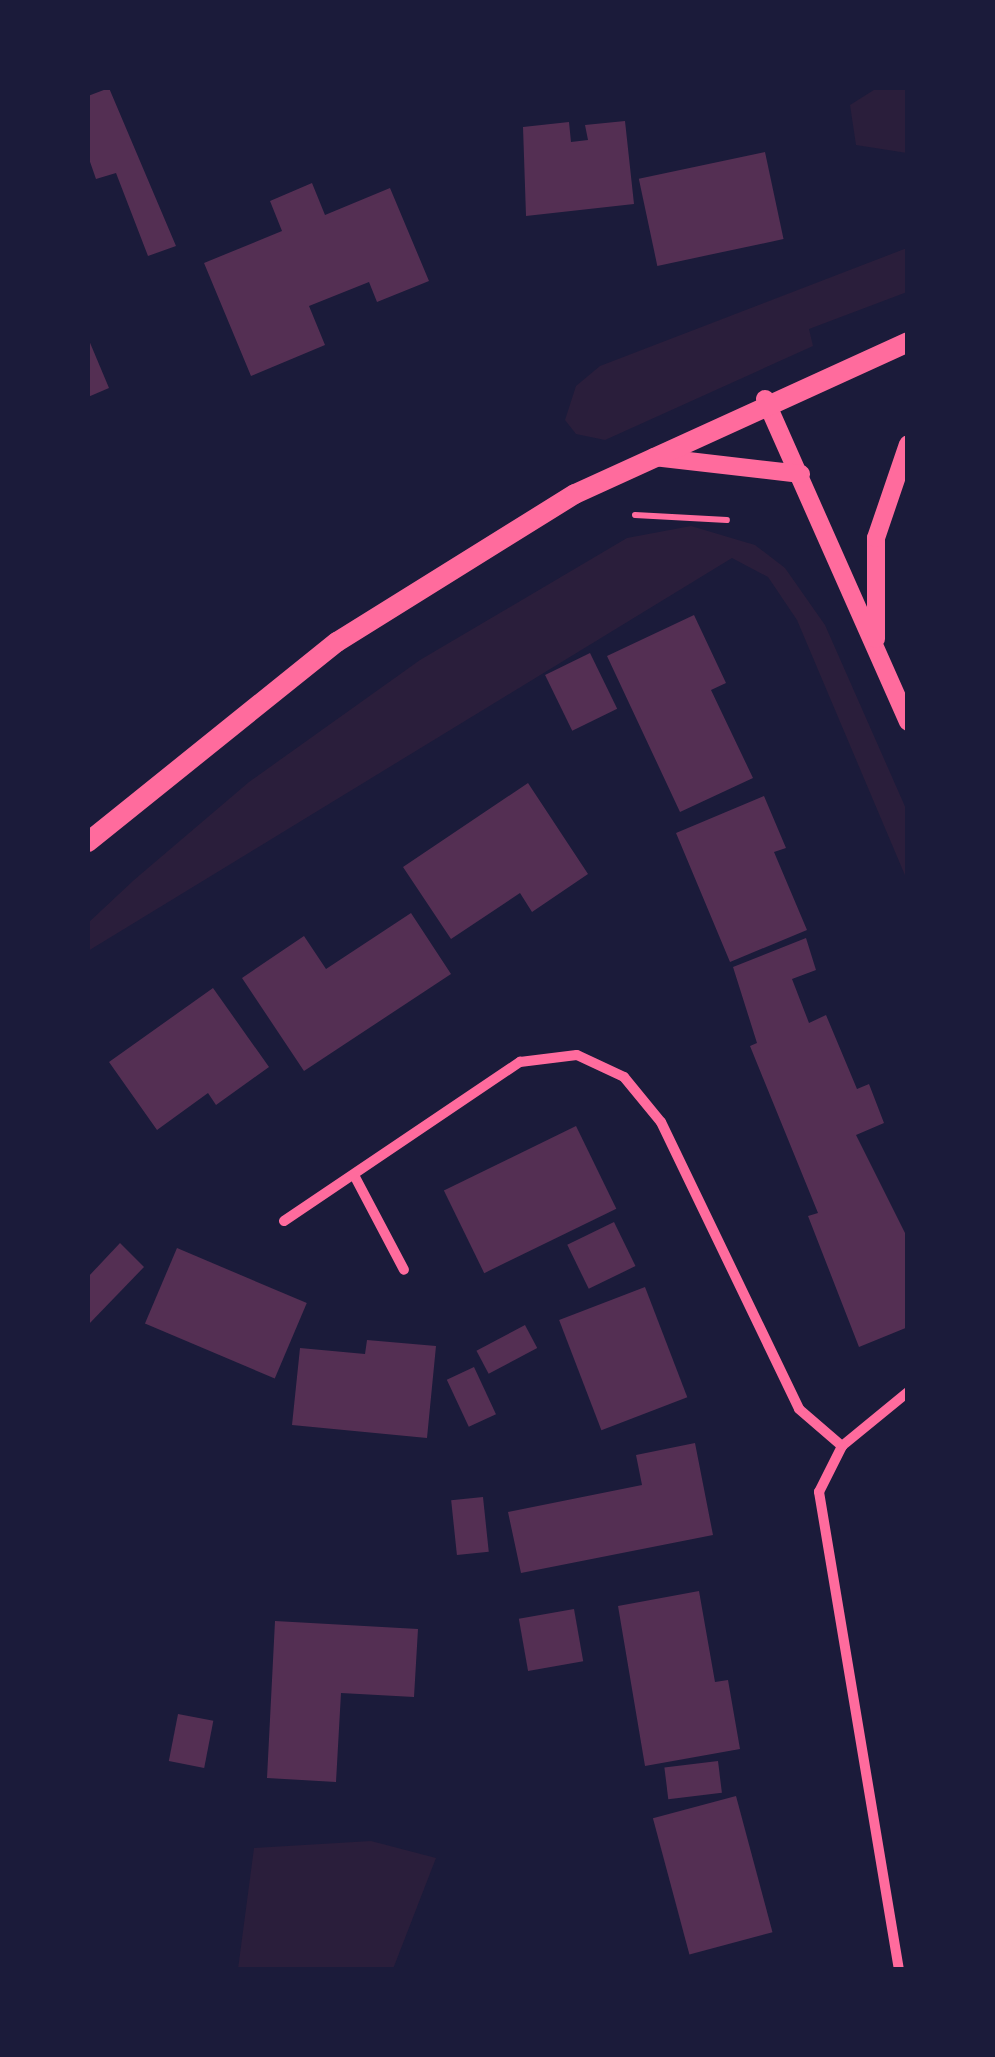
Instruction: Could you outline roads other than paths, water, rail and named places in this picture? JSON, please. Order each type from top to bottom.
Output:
[{"type":"main road","points":[[88,842],[337,642],[575,494],[765,400],[908,342]]},
{"type":"street","points":[[765,400],[908,722]]},
{"type":"street","points":[[876,652],[876,538],[908,444]]},
{"type":"street","points":[[654,456],[801,474]]},
{"type":"street","points":[[284,1221],[520,1062],[577,1055],[624,1077],[661,1122],[799,1408],[842,1446]]},
{"type":"street","points":[[354,1175],[404,1270]]},
{"type":"street","points":[[899,1970],[820,1492],[842,1446],[908,1392]]}]
